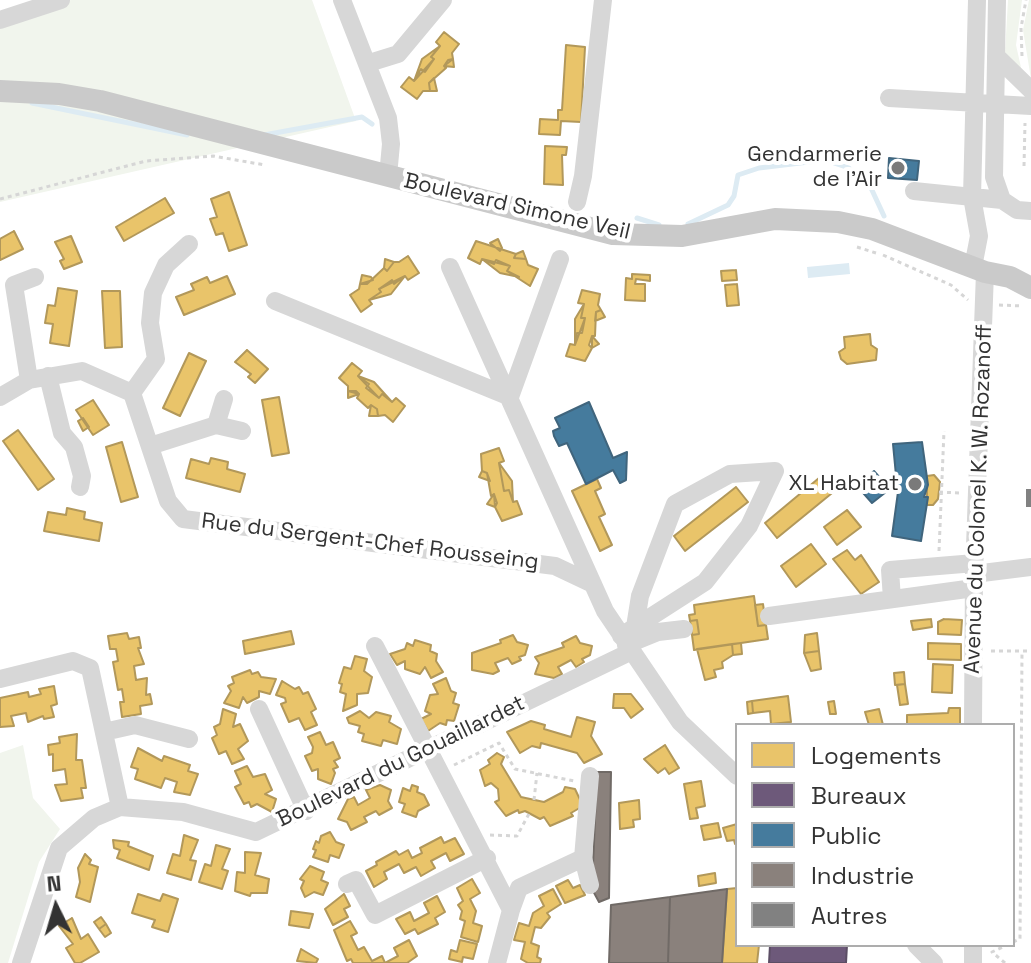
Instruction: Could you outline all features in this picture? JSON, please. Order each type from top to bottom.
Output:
[{"type":"main road","name":"Boulevard Simone Veil","points":[[0,91],[59,94],[100,101],[613,234],[682,236],[775,219],[838,222],[872,229],[979,270],[1010,277],[1031,288]]},
{"type":"street","points":[[0,20],[61,0]]},
{"type":"street","points":[[342,0],[388,118],[391,144],[388,176]]},
{"type":"street","points":[[369,63],[398,54],[443,0]]},
{"type":"street","points":[[577,202],[583,176],[603,0]]},
{"type":"street","name":"Avenue du Colonel K. W. Rozanoff","points":[[973,723],[974,575],[986,304],[979,270],[979,236],[972,197],[977,0]]},
{"type":"street","points":[[997,0],[994,177],[1002,200]]},
{"type":"street","points":[[996,56],[1031,90]]},
{"type":"street","points":[[889,98],[1031,106]]},
{"type":"street","points":[[914,191],[1002,200],[1017,210],[1031,211]]},
{"type":"street","points":[[0,397],[39,378],[82,371],[132,393],[156,359],[157,348],[150,323],[153,293],[166,265],[189,244]]},
{"type":"street","points":[[510,397],[560,259]]},
{"type":"street","points":[[450,267],[593,584],[680,722],[735,774]]},
{"type":"street","points":[[35,277],[14,285],[39,378],[62,433],[74,447],[82,476],[80,487]]},
{"type":"street","points":[[275,301],[510,397]]},
{"type":"street","name":"Rue du Sergent-Chef Rousseing","points":[[132,393],[168,501],[183,519],[555,566],[593,584]]},
{"type":"street","points":[[216,425],[224,399]]},
{"type":"street","points":[[150,446],[216,425],[242,431]]},
{"type":"street","points":[[775,471],[749,526],[705,582],[628,640],[640,596],[675,504],[730,474],[775,471]]},
{"type":"street","points":[[892,599],[890,570],[939,566],[974,575]]},
{"type":"street","points":[[769,616],[832,600],[892,599],[974,575],[1031,567]]},
{"type":"street","points":[[628,640],[684,629]]},
{"type":"street","name":"Boulevard du Gouaillardet","points":[[120,807],[183,812],[256,832],[306,811],[628,640]]},
{"type":"street","points":[[375,646],[487,858],[511,910]]},
{"type":"street","points":[[0,679],[73,661],[90,668],[120,807],[94,818],[59,848],[21,963]]},
{"type":"street","points":[[259,709],[306,811]]},
{"type":"street","points":[[104,732],[135,725],[189,739]]},
{"type":"street","points":[[589,782],[583,858],[590,885]]},
{"type":"street","points":[[347,884],[356,880],[375,915],[487,858]]},
{"type":"street","points":[[497,963],[519,888],[583,858]]},
{"type":"street","points":[[918,947],[934,963]]},
{"type":"path","points":[[986,304],[1031,306]]},
{"type":"path","points":[[939,566],[944,431]]},
{"type":"path","points":[[941,492],[966,494]]},
{"type":"path","points":[[973,651],[1031,651]]},
{"type":"path","points":[[1015,941],[1020,939],[1022,651]]},
{"type":"path","points":[[440,771],[499,743],[515,769],[589,782]]},
{"type":"path","points":[[534,800],[537,773]]},
{"type":"path","points":[[474,834],[517,836],[530,812]]},
{"type":"path","points":[[1003,947],[992,952],[1005,963]]},
{"type":"shaded area","points":[[71,0],[312,0],[356,121],[0,202],[0,21]]},
{"type":"shaded area","points":[[1008,0],[1022,0],[1016,45],[1022,72],[1005,53]]},
{"type":"shaded area","points":[[1031,0],[1031,79],[1023,30]]},
{"type":"shaded area","points":[[849,263],[850,274],[808,278],[807,267]]},
{"type":"shaded area","points":[[23,745],[33,798],[60,829],[39,862],[8,963],[0,963],[0,753]]},
{"type":"building: Logements","points":[[444,32],[459,44],[452,53],[453,59],[429,83],[430,91],[423,91],[417,99],[401,87],[409,77],[414,81],[421,69],[425,72],[440,46],[436,42]]},
{"type":"building: Logements","points":[[566,45],[585,47],[581,122],[561,121],[560,135],[539,134],[540,119],[558,120],[558,110],[562,110]]},
{"type":"building: Logements","points":[[440,46],[431,57],[434,59],[414,81],[422,59]]},
{"type":"building: Logements","points":[[453,59],[454,67],[444,66],[448,60]]},
{"type":"building: Logements","points":[[434,78],[437,91],[430,91],[429,83]]},
{"type":"building: Logements","points":[[545,146],[567,147],[566,155],[562,155],[563,185],[544,184]]},
{"type":"building: Logements","points":[[229,192],[247,245],[229,251],[223,233],[216,235],[210,219],[217,217],[211,199]]},
{"type":"building: Logements","points":[[165,198],[174,213],[124,241],[116,227]]},
{"type":"building: Logements","points":[[14,231],[23,249],[0,260],[0,239]]},
{"type":"building: Logements","points":[[71,236],[82,262],[64,269],[60,261],[64,259],[55,242]]},
{"type":"building: Logements","points":[[498,239],[502,248],[500,251],[490,243]]},
{"type":"building: Logements","points":[[476,241],[516,254],[514,258],[526,259],[528,265],[538,269],[530,286],[507,271],[510,266],[496,260],[494,264],[482,259],[480,264],[468,258]]},
{"type":"building: Logements","points":[[523,251],[526,259],[514,258],[516,254]]},
{"type":"building: Logements","points":[[408,256],[419,273],[408,280],[405,276],[394,284],[392,280],[379,289],[381,292],[369,300],[372,304],[361,312],[350,295],[359,289],[360,284],[367,284],[384,268],[387,271],[394,262]]},
{"type":"building: Logements","points":[[385,259],[394,262],[387,271],[384,268]]},
{"type":"building: Logements","points":[[482,259],[510,266],[507,271],[519,277],[500,273]]},
{"type":"building: Logements","points":[[736,270],[737,280],[722,281],[721,271]]},
{"type":"building: Logements","points":[[632,274],[650,275],[650,281],[636,279],[635,284],[645,284],[645,301],[625,300],[626,278],[632,279]]},
{"type":"building: Logements","points":[[362,275],[371,277],[373,280],[360,284]]},
{"type":"building: Logements","points":[[227,276],[235,294],[184,315],[176,297],[194,290],[191,284],[207,277],[210,283]]},
{"type":"building: Logements","points":[[405,276],[391,294],[369,300],[381,292],[379,289]]},
{"type":"building: Logements","points":[[737,284],[739,305],[727,306],[725,285]]},
{"type":"building: Logements","points":[[58,288],[77,291],[69,346],[50,343],[53,324],[45,323],[48,305],[55,306]]},
{"type":"building: Logements","points":[[582,290],[600,294],[598,305],[601,310],[596,312],[595,336],[592,336],[592,348],[585,361],[566,356],[570,344],[575,345],[577,333],[582,333],[584,304],[578,303]]},
{"type":"building: Logements","points":[[102,291],[120,291],[122,347],[105,348]]},
{"type":"building: Logements","points":[[584,304],[581,318],[585,318],[575,345],[575,319]]},
{"type":"building: Logements","points":[[601,310],[605,317],[595,321],[596,312]]},
{"type":"building: Logements","points":[[870,334],[871,345],[877,349],[876,360],[847,364],[841,359],[839,352],[845,348],[844,337]]},
{"type":"building: Logements","points":[[592,336],[599,344],[592,348],[589,345]]},
{"type":"building: Logements","points":[[247,350],[268,369],[255,383],[248,377],[251,374],[235,362]]},
{"type":"building: Logements","points":[[189,353],[206,361],[180,416],[163,408]]},
{"type":"building: Logements","points":[[352,363],[362,371],[358,376],[369,384],[366,388],[379,398],[382,394],[392,402],[396,398],[405,406],[393,422],[385,415],[378,416],[377,409],[371,405],[368,408],[357,398],[359,394],[348,391],[348,386],[339,378]]},
{"type":"building: Logements","points":[[358,376],[374,382],[392,402],[382,394],[379,398]]},
{"type":"building: Logements","points":[[348,391],[356,391],[359,394],[348,398]]},
{"type":"building: Logements","points":[[279,397],[289,453],[272,456],[262,400]]},
{"type":"building: Logements","points":[[93,400],[109,425],[93,435],[76,410]]},
{"type":"building: Logements","points":[[371,405],[377,409],[378,416],[369,416]]},
{"type":"building: Logements","points":[[83,418],[89,427],[83,431],[78,421]]},
{"type":"building: Logements","points":[[18,430],[54,479],[38,490],[3,441]]},
{"type":"building: Logements","points":[[122,442],[138,497],[121,502],[106,447]]},
{"type":"building: Logements","points":[[499,448],[504,461],[499,463],[504,491],[509,490],[522,514],[502,521],[495,507],[494,494],[491,496],[487,473],[482,471],[481,454]]},
{"type":"building: Logements","points":[[211,458],[228,462],[227,469],[245,474],[240,492],[186,478],[191,459],[209,464]]},
{"type":"building: Logements","points":[[499,463],[512,481],[513,502],[509,490],[504,491]]},
{"type":"building: Logements","points":[[482,471],[487,473],[490,481],[479,477]]},
{"type":"building: Logements","points":[[825,473],[837,489],[777,538],[765,523]]},
{"type":"building: Logements","points":[[934,475],[940,482],[938,499],[933,505],[927,505],[927,476]]},
{"type":"building: Logements","points":[[597,479],[601,488],[595,491],[605,514],[599,517],[612,545],[600,551],[572,491]]},
{"type":"building: Logements","points":[[736,487],[748,502],[685,551],[674,536]]},
{"type":"building: Logements","points":[[494,494],[497,503],[495,507],[487,504]]},
{"type":"building: Logements","points":[[67,508],[85,512],[84,519],[102,523],[99,541],[44,531],[48,512],[66,515]]},
{"type":"building: Logements","points":[[847,510],[861,527],[837,545],[824,527]]},
{"type":"building: Logements","points":[[811,544],[826,564],[796,587],[781,566]]},
{"type":"building: Logements","points":[[847,550],[855,560],[861,555],[879,582],[861,594],[833,559]]},
{"type":"building: Logements","points":[[754,596],[758,626],[766,625],[768,639],[694,650],[692,635],[699,634],[697,620],[690,621],[689,615],[695,614],[694,605]]},
{"type":"building: Logements","points":[[763,604],[766,625],[758,626],[755,605]]},
{"type":"building: Logements","points":[[931,619],[932,627],[913,630],[911,621]]},
{"type":"building: Logements","points":[[944,619],[962,620],[961,635],[938,634],[938,622]]},
{"type":"building: Logements","points":[[697,620],[699,634],[692,635],[690,621]]},
{"type":"building: Logements","points":[[291,631],[294,644],[245,654],[243,641]]},
{"type":"building: Logements","points":[[127,633],[129,639],[139,637],[141,648],[138,648],[144,664],[134,666],[136,680],[147,678],[146,695],[150,694],[152,704],[140,706],[141,714],[122,717],[122,689],[118,690],[113,662],[118,661],[116,649],[110,649],[108,636]]},
{"type":"building: Logements","points":[[817,633],[819,651],[804,653],[805,635]]},
{"type":"building: Logements","points":[[513,635],[517,642],[528,645],[525,655],[519,657],[521,660],[512,664],[508,658],[495,663],[499,671],[493,674],[472,670],[472,653],[501,643],[500,640]]},
{"type":"building: Logements","points":[[576,636],[580,643],[592,646],[590,655],[582,659],[584,662],[576,667],[571,660],[558,667],[562,674],[554,678],[535,674],[539,663],[535,657],[564,647],[562,643]]},
{"type":"building: Logements","points":[[415,640],[431,645],[430,651],[437,654],[436,661],[443,672],[431,678],[425,667],[420,674],[405,669],[405,661],[397,665],[390,654],[405,649],[407,643],[413,646]]},
{"type":"building: Logements","points":[[741,643],[742,654],[733,655],[732,644]]},
{"type":"building: Logements","points":[[928,643],[961,644],[961,660],[928,659]]},
{"type":"building: Logements","points":[[732,644],[733,655],[722,662],[723,668],[714,670],[716,677],[705,680],[697,649]]},
{"type":"building: Logements","points":[[819,651],[821,669],[811,671],[804,653]]},
{"type":"building: Logements","points":[[355,656],[367,659],[364,671],[372,677],[368,693],[357,694],[357,705],[343,711],[346,694],[340,692],[342,684],[339,683],[344,667],[351,669]]},
{"type":"building: Logements","points":[[933,664],[953,665],[952,693],[932,692]]},
{"type":"building: Logements","points":[[250,670],[252,674],[258,672],[261,677],[276,679],[270,694],[259,691],[259,697],[247,703],[243,697],[239,708],[224,703],[231,691],[228,686],[234,683],[232,677]]},
{"type":"building: Logements","points":[[904,672],[905,684],[895,685],[894,673]]},
{"type":"building: Logements","points":[[446,678],[451,691],[456,693],[453,703],[459,705],[454,721],[447,720],[446,725],[440,723],[428,731],[421,719],[431,714],[425,711],[430,695],[438,694],[433,684]]},
{"type":"building: Logements","points":[[282,681],[295,689],[299,687],[303,694],[308,692],[316,709],[311,712],[317,725],[305,730],[299,718],[289,722],[281,704],[286,702],[285,698],[276,695]]},
{"type":"building: Logements","points":[[905,684],[908,704],[900,705],[897,685]]},
{"type":"building: Logements","points":[[54,686],[57,704],[51,706],[54,717],[44,719],[43,716],[28,722],[26,713],[11,716],[14,726],[0,727],[0,698],[28,692],[29,697],[41,694],[39,689]]},
{"type":"building: Logements","points":[[614,694],[631,694],[643,709],[631,718],[624,708],[613,708]]},
{"type":"building: Logements","points":[[788,696],[791,722],[771,723],[770,711],[753,713],[752,701]]},
{"type":"building: Logements","points":[[752,701],[753,713],[748,714],[747,702]]},
{"type":"building: Logements","points":[[834,701],[836,714],[830,714],[828,702]]},
{"type":"building: Logements","points":[[949,708],[960,708],[960,723],[907,723],[907,715],[948,713]]},
{"type":"building: Logements","points":[[223,709],[236,714],[233,727],[240,724],[248,741],[238,749],[244,759],[232,764],[226,751],[219,754],[212,738],[217,735],[214,727],[220,724]]},
{"type":"building: Logements","points":[[879,709],[882,723],[868,723],[865,712]]},
{"type":"building: Logements","points":[[360,711],[369,718],[376,712],[391,716],[389,722],[401,729],[397,744],[383,740],[381,746],[362,741],[364,734],[358,732],[360,726],[349,723],[347,718]]},
{"type":"building: Logements","points":[[577,717],[595,722],[591,736],[602,754],[584,763],[577,753],[541,743],[540,748],[532,746],[520,753],[507,732],[531,721],[545,725],[544,729],[571,737]]},
{"type":"building: Logements","points":[[320,732],[326,745],[333,742],[340,758],[334,761],[338,767],[333,769],[335,773],[331,784],[318,779],[318,769],[312,771],[305,756],[312,753],[313,747],[308,737]]},
{"type":"building: Logements","points":[[77,734],[76,760],[82,760],[86,788],[81,788],[83,798],[61,801],[55,785],[67,784],[65,769],[53,771],[53,754],[49,755],[48,745],[60,743],[59,737]]},
{"type":"building: Logements","points":[[665,745],[679,768],[669,774],[665,768],[658,773],[644,759]]},
{"type":"building: Logements","points":[[138,748],[162,761],[164,756],[190,765],[188,771],[198,774],[190,795],[174,792],[177,782],[165,778],[161,788],[135,779],[138,769],[131,767]]},
{"type":"building: Logements","points":[[497,753],[504,757],[501,764],[521,797],[544,802],[563,792],[565,787],[575,789],[583,806],[571,813],[573,816],[550,826],[544,817],[540,819],[525,811],[519,813],[518,810],[506,816],[495,802],[499,800],[498,789],[491,783],[485,786],[480,770],[490,764],[488,760]]},
{"type":"building: Logements","points":[[247,766],[253,777],[265,774],[272,790],[265,794],[276,799],[272,812],[257,804],[251,807],[249,802],[244,804],[235,787],[241,784],[235,771]]},
{"type":"building: Logements","points":[[701,781],[705,806],[696,808],[698,818],[690,819],[684,784]]},
{"type":"building: Logements","points":[[380,785],[391,790],[388,801],[392,808],[379,815],[376,811],[364,817],[367,822],[351,830],[347,822],[338,819],[348,799],[354,797],[358,805],[370,798],[366,790]]},
{"type":"building: Logements","points":[[412,785],[418,787],[417,792],[424,795],[429,805],[418,811],[416,817],[402,812],[405,804],[399,802],[403,788],[410,791]]},
{"type":"building: Logements","points":[[639,800],[640,819],[633,820],[634,827],[620,829],[619,803]]},
{"type":"building: Logements","points":[[718,823],[721,837],[704,840],[701,826]]},
{"type":"building: Logements","points":[[735,825],[735,844],[734,840],[727,841],[723,828]]},
{"type":"building: Logements","points":[[330,832],[336,842],[344,845],[339,858],[330,855],[328,862],[313,857],[316,841],[319,843],[321,836]]},
{"type":"building: Logements","points":[[184,835],[198,840],[190,860],[196,861],[191,880],[167,873],[173,854],[180,856]]},
{"type":"building: Logements","points":[[441,837],[444,843],[455,838],[464,854],[450,861],[446,853],[431,861],[435,868],[421,876],[416,867],[404,873],[399,864],[384,872],[387,879],[374,887],[366,871],[377,865],[376,862],[396,851],[399,855],[408,850],[412,858],[422,853],[420,848]]},
{"type":"building: Logements","points":[[113,840],[129,842],[128,846],[153,856],[149,870],[117,858],[120,850],[114,848]]},
{"type":"building: Logements","points":[[216,845],[230,849],[222,869],[228,871],[222,889],[199,882],[205,864],[211,866]]},
{"type":"building: Logements","points":[[245,852],[261,853],[255,875],[269,879],[267,893],[251,893],[250,896],[235,891],[237,872],[245,873]]},
{"type":"building: Logements","points":[[85,854],[91,860],[89,864],[98,867],[90,902],[76,897],[80,882],[78,868]]},
{"type":"building: Logements","points":[[310,866],[324,872],[321,880],[328,883],[323,895],[314,892],[305,897],[301,888],[304,881],[300,879]]},
{"type":"building: Logements","points":[[715,873],[716,883],[699,886],[698,876]]},
{"type":"building: Logements","points":[[472,879],[480,893],[470,899],[476,911],[473,923],[482,926],[478,942],[461,937],[465,921],[460,919],[462,911],[458,905],[463,901],[457,888]]},
{"type":"building: Logements","points":[[568,880],[573,888],[580,885],[585,895],[565,903],[556,886]]},
{"type":"building: Logements","points":[[735,888],[735,947],[759,947],[757,963],[722,963],[727,889]]},
{"type":"building: Logements","points":[[553,889],[561,904],[547,913],[550,917],[541,928],[535,927],[531,943],[539,946],[537,957],[541,959],[540,963],[528,963],[521,959],[525,942],[514,940],[519,923],[529,926],[533,913],[544,906],[539,896]]},
{"type":"building: Logements","points":[[138,894],[160,901],[163,894],[178,899],[168,932],[152,927],[155,920],[132,913]]},
{"type":"building: Logements","points":[[344,894],[350,906],[344,909],[348,917],[333,925],[325,909]]},
{"type":"building: Logements","points":[[437,896],[445,912],[435,918],[438,924],[418,934],[415,929],[405,934],[396,919],[410,912],[414,921],[429,913],[424,903]]},
{"type":"building: Logements","points":[[291,911],[313,914],[309,928],[289,925]]},
{"type":"building: Logements","points":[[101,917],[106,924],[99,929],[94,922]]},
{"type":"building: Logements","points":[[72,918],[81,939],[88,934],[99,952],[80,963],[75,963],[66,948],[73,944],[59,926]]},
{"type":"building: Logements","points":[[350,921],[357,933],[351,936],[358,950],[364,947],[372,961],[382,956],[385,963],[347,961],[334,930]]},
{"type":"building: Logements","points":[[106,924],[111,933],[105,937],[99,929]]},
{"type":"building: Logements","points":[[409,940],[417,956],[407,963],[385,963],[398,956],[394,948]]},
{"type":"building: Logements","points":[[460,940],[477,944],[473,959],[463,957],[462,962],[449,959],[451,950],[457,952]]},
{"type":"building: Logements","points":[[301,949],[318,959],[316,963],[297,961]]},
{"type":"building: Bureaux","points":[[770,947],[847,947],[846,963],[769,963]]},
{"type":"building: Public","points":[[889,158],[919,161],[917,180],[888,178]]},
{"type":"building: Public","points":[[589,402],[613,458],[627,452],[626,480],[620,483],[613,470],[586,484],[567,443],[559,446],[554,436],[553,431],[560,428],[555,418]]},
{"type":"building: Public","points":[[922,442],[928,485],[924,497],[928,497],[921,541],[892,536],[898,492],[886,492],[872,503],[857,486],[874,471],[887,486],[897,486],[893,444]]},
{"type":"building: Industrie","points":[[597,772],[611,772],[609,898],[599,902],[592,889]]},
{"type":"building: Industrie","points":[[727,889],[722,963],[668,963],[670,897]]},
{"type":"building: Industrie","points":[[670,897],[668,963],[609,963],[611,905]]},
{"type":"building: Autres","points":[[1026,489],[1031,489],[1031,507],[1026,507]]},
{"type":"waterway","points":[[32,103],[187,135]]},
{"type":"waterway","points":[[264,135],[362,117],[372,124]]},
{"type":"waterway","points":[[688,224],[728,205],[734,196],[738,175],[759,168],[825,160],[849,168],[871,188],[884,216]]},
{"type":"waterway","points":[[637,218],[659,225]]},
{"type":"place","name":"Gendarmerie de l'Air","points":[[898,168]]},
{"type":"place","name":"XL Habitat","points":[[915,484]]}]
